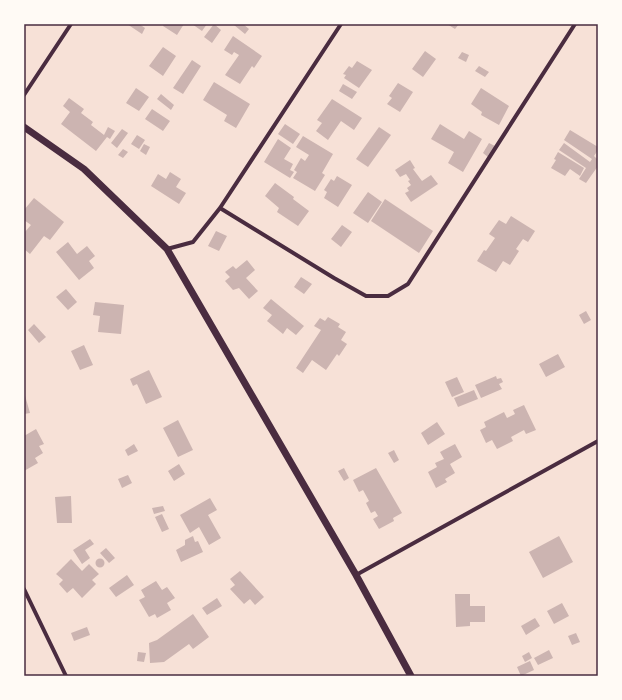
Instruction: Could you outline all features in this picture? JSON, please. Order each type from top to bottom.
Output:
[{"type":"street","points":[[24,94],[71,24]]},
{"type":"street","points":[[167,249],[193,242],[220,208],[341,24]]},
{"type":"street","points":[[220,208],[366,296],[388,296],[408,284],[575,24]]},
{"type":"street","points":[[24,127],[84,169],[167,249],[356,575],[411,676]]},
{"type":"street","points":[[356,575],[598,441]]},
{"type":"street","points":[[24,589],[66,676]]},
{"type":"building","points":[[127,24],[139,24],[145,28],[142,34]]},
{"type":"building","points":[[164,24],[184,24],[177,35],[163,26]]},
{"type":"building","points":[[192,24],[207,24],[202,31]]},
{"type":"building","points":[[214,24],[221,30],[212,43],[204,37]]},
{"type":"building","points":[[243,24],[249,29],[245,34],[234,25]]},
{"type":"building","points":[[447,24],[459,24],[455,29]]},
{"type":"building","points":[[233,36],[262,56],[254,68],[252,66],[240,84],[225,75],[239,55],[234,52],[232,55],[224,50]]},
{"type":"building","points":[[163,47],[176,56],[163,76],[149,66]]},
{"type":"building","points":[[425,51],[436,59],[423,77],[412,69]]},
{"type":"building","points":[[462,52],[469,55],[466,62],[458,58]]},
{"type":"building","points":[[192,60],[201,66],[183,94],[173,88]]},
{"type":"building","points":[[357,61],[372,70],[359,88],[344,78],[346,75],[343,74],[349,66],[352,68]]},
{"type":"building","points":[[479,66],[489,72],[485,77],[475,71]]},
{"type":"building","points":[[214,82],[250,104],[236,128],[224,121],[227,115],[203,100]]},
{"type":"building","points":[[398,83],[413,92],[400,112],[387,104],[392,98],[389,96]]},
{"type":"building","points":[[343,84],[357,92],[352,99],[339,91]]},
{"type":"building","points":[[136,88],[149,97],[139,111],[126,103]]},
{"type":"building","points":[[481,88],[509,106],[499,125],[481,115],[482,112],[471,104]]},
{"type":"building","points":[[161,94],[174,105],[171,110],[157,99]]},
{"type":"building","points":[[69,98],[84,109],[81,113],[93,122],[91,125],[104,135],[108,127],[115,131],[110,139],[107,137],[96,151],[61,124],[70,112],[63,106]]},
{"type":"building","points":[[332,99],[362,118],[354,130],[341,121],[328,140],[316,131],[322,123],[317,120]]},
{"type":"building","points":[[152,109],[170,121],[163,131],[145,119]]},
{"type":"building","points":[[285,124],[300,134],[293,144],[278,134]]},
{"type":"building","points":[[440,124],[464,139],[469,131],[482,139],[463,172],[448,163],[454,152],[431,139]]},
{"type":"building","points":[[379,127],[391,135],[368,167],[356,159]]},
{"type":"building","points":[[122,129],[128,133],[117,148],[111,143]]},
{"type":"building","points":[[570,130],[598,147],[598,150],[594,156],[598,160],[598,166],[586,183],[579,179],[586,168],[559,150],[564,143],[590,162],[592,159],[564,140]]},
{"type":"building","points":[[137,135],[145,140],[139,149],[131,144]]},
{"type":"building","points":[[303,136],[333,154],[322,173],[325,175],[315,191],[293,178],[297,172],[294,170],[301,158],[305,161],[309,155],[296,147]]},
{"type":"building","points":[[278,139],[291,148],[284,159],[293,164],[290,170],[294,172],[290,178],[264,162]]},
{"type":"building","points":[[489,143],[495,146],[488,157],[483,153]]},
{"type":"building","points":[[144,144],[150,147],[146,155],[140,151]]},
{"type":"building","points":[[123,149],[128,152],[123,158],[118,155]]},
{"type":"building","points":[[558,152],[584,168],[580,176],[570,169],[565,176],[551,168],[556,160],[554,159]]},
{"type":"building","points":[[410,160],[415,168],[413,169],[422,181],[431,175],[438,184],[411,202],[405,193],[409,191],[407,188],[411,185],[408,181],[410,180],[406,174],[400,177],[395,170]]},
{"type":"building","points":[[170,172],[181,179],[176,187],[186,193],[179,204],[151,186],[158,174],[166,179]]},
{"type":"building","points":[[337,176],[352,185],[338,207],[324,198],[327,192],[324,190],[331,179],[334,181]]},
{"type":"building","points":[[275,183],[294,197],[293,199],[309,211],[298,226],[277,212],[279,208],[265,196]]},
{"type":"building","points":[[368,192],[382,202],[368,223],[353,213]]},
{"type":"building","points":[[34,198],[64,222],[50,240],[44,236],[30,254],[24,249],[24,233],[31,225],[24,220],[24,210]]},
{"type":"building","points":[[385,199],[433,231],[419,253],[371,221]]},
{"type":"building","points":[[511,216],[535,231],[528,242],[523,239],[516,249],[519,251],[510,265],[503,261],[496,272],[477,261],[484,250],[486,251],[495,238],[489,234],[499,220],[506,224]]},
{"type":"building","points":[[342,225],[352,232],[341,247],[331,239]]},
{"type":"building","points":[[216,231],[227,236],[219,251],[208,246]]},
{"type":"building","points":[[68,242],[77,254],[87,246],[95,256],[89,261],[94,268],[79,280],[56,252]]},
{"type":"building","points":[[247,260],[255,270],[246,278],[258,291],[249,299],[239,288],[233,290],[225,281],[230,277],[225,272],[233,266],[236,269]]},
{"type":"building","points":[[301,277],[312,284],[304,294],[294,287]]},
{"type":"building","points":[[66,289],[77,302],[68,310],[56,297]]},
{"type":"building","points":[[271,299],[304,326],[296,335],[287,328],[283,334],[267,321],[272,315],[263,308]]},
{"type":"building","points":[[95,302],[124,305],[121,334],[98,332],[100,316],[93,315]]},
{"type":"building","points":[[586,311],[591,320],[584,324],[579,315]]},
{"type":"building","points":[[328,317],[340,324],[338,327],[346,332],[341,340],[347,344],[339,356],[337,354],[326,370],[312,360],[303,373],[296,368],[321,330],[314,326],[320,318],[325,321]]},
{"type":"building","points":[[34,324],[46,337],[39,343],[28,330]]},
{"type":"building","points":[[84,345],[93,365],[80,370],[71,351]]},
{"type":"building","points":[[558,354],[565,367],[546,377],[539,364]]},
{"type":"building","points":[[149,370],[162,397],[146,404],[137,384],[133,386],[130,379]]},
{"type":"building","points":[[496,376],[497,379],[501,378],[503,382],[499,384],[502,389],[481,398],[475,385]]},
{"type":"building","points":[[457,377],[464,392],[452,397],[445,382]]},
{"type":"building","points":[[474,390],[478,399],[458,407],[454,398]]},
{"type":"building","points":[[24,392],[30,413],[24,414]]},
{"type":"building","points":[[524,405],[536,430],[526,434],[524,430],[511,437],[513,441],[497,449],[492,440],[486,443],[480,430],[486,427],[484,422],[504,412],[507,418],[515,414],[513,410]]},
{"type":"building","points":[[178,420],[193,450],[178,457],[163,428]]},
{"type":"building","points":[[437,422],[445,434],[428,445],[421,433]]},
{"type":"building","points":[[36,429],[44,444],[39,446],[43,453],[35,458],[38,463],[24,471],[24,436]]},
{"type":"building","points":[[134,444],[138,451],[128,456],[125,450]]},
{"type":"building","points":[[455,444],[462,457],[450,464],[455,473],[445,479],[447,482],[436,488],[428,472],[437,467],[435,463],[444,459],[440,452]]},
{"type":"building","points":[[394,450],[399,460],[394,463],[388,453]]},
{"type":"building","points":[[179,464],[185,474],[174,481],[168,471]]},
{"type":"building","points":[[344,468],[349,478],[344,481],[338,471]]},
{"type":"building","points":[[376,468],[402,513],[393,518],[394,521],[379,529],[373,519],[378,516],[375,511],[371,513],[366,503],[369,501],[363,490],[359,492],[353,480]]},
{"type":"building","points":[[128,475],[132,483],[122,488],[118,479]]},
{"type":"building","points":[[71,496],[72,523],[57,523],[55,497]]},
{"type":"building","points":[[210,498],[217,510],[208,515],[221,538],[209,545],[199,527],[190,533],[180,515]]},
{"type":"building","points":[[163,506],[165,511],[154,514],[152,508]]},
{"type":"building","points":[[162,514],[169,529],[162,532],[155,517]]},
{"type":"building","points":[[193,536],[195,542],[198,541],[203,552],[181,562],[176,550],[185,545],[185,540]]},
{"type":"building","points":[[559,536],[573,562],[543,578],[529,552]]},
{"type":"building","points":[[90,539],[94,544],[85,550],[90,558],[82,564],[73,550]]},
{"type":"building","points":[[106,548],[115,558],[109,563],[100,553]]},
{"type":"building","points":[[100,558],[105,563],[100,568],[95,563]]},
{"type":"building","points":[[71,559],[82,571],[89,564],[99,574],[92,580],[96,584],[82,598],[73,588],[67,593],[59,584],[63,580],[56,574]]},
{"type":"building","points":[[240,571],[264,597],[255,605],[250,599],[244,604],[230,589],[235,585],[230,579]]},
{"type":"building","points":[[127,575],[134,585],[116,597],[109,588]]},
{"type":"building","points":[[156,581],[162,590],[167,587],[175,598],[167,603],[171,610],[157,618],[155,614],[149,617],[139,600],[145,597],[141,590]]},
{"type":"building","points":[[455,594],[470,594],[470,606],[485,606],[485,622],[470,622],[470,626],[456,627]]},
{"type":"building","points":[[217,598],[222,606],[207,615],[202,608]]},
{"type":"building","points":[[562,603],[569,616],[554,624],[547,611]]},
{"type":"building","points":[[193,614],[209,637],[193,649],[189,644],[164,662],[150,663],[149,643],[157,640]]},
{"type":"building","points":[[535,618],[540,626],[526,635],[521,626]]},
{"type":"building","points":[[87,627],[90,635],[74,641],[71,633]]},
{"type":"building","points":[[576,633],[580,642],[572,645],[568,636]]},
{"type":"building","points":[[549,650],[553,658],[538,665],[534,658]]},
{"type":"building","points":[[138,652],[146,653],[144,662],[137,661]]},
{"type":"building","points":[[529,652],[532,658],[525,662],[522,656]]},
{"type":"building","points":[[530,661],[534,670],[521,676],[517,667]]}]
